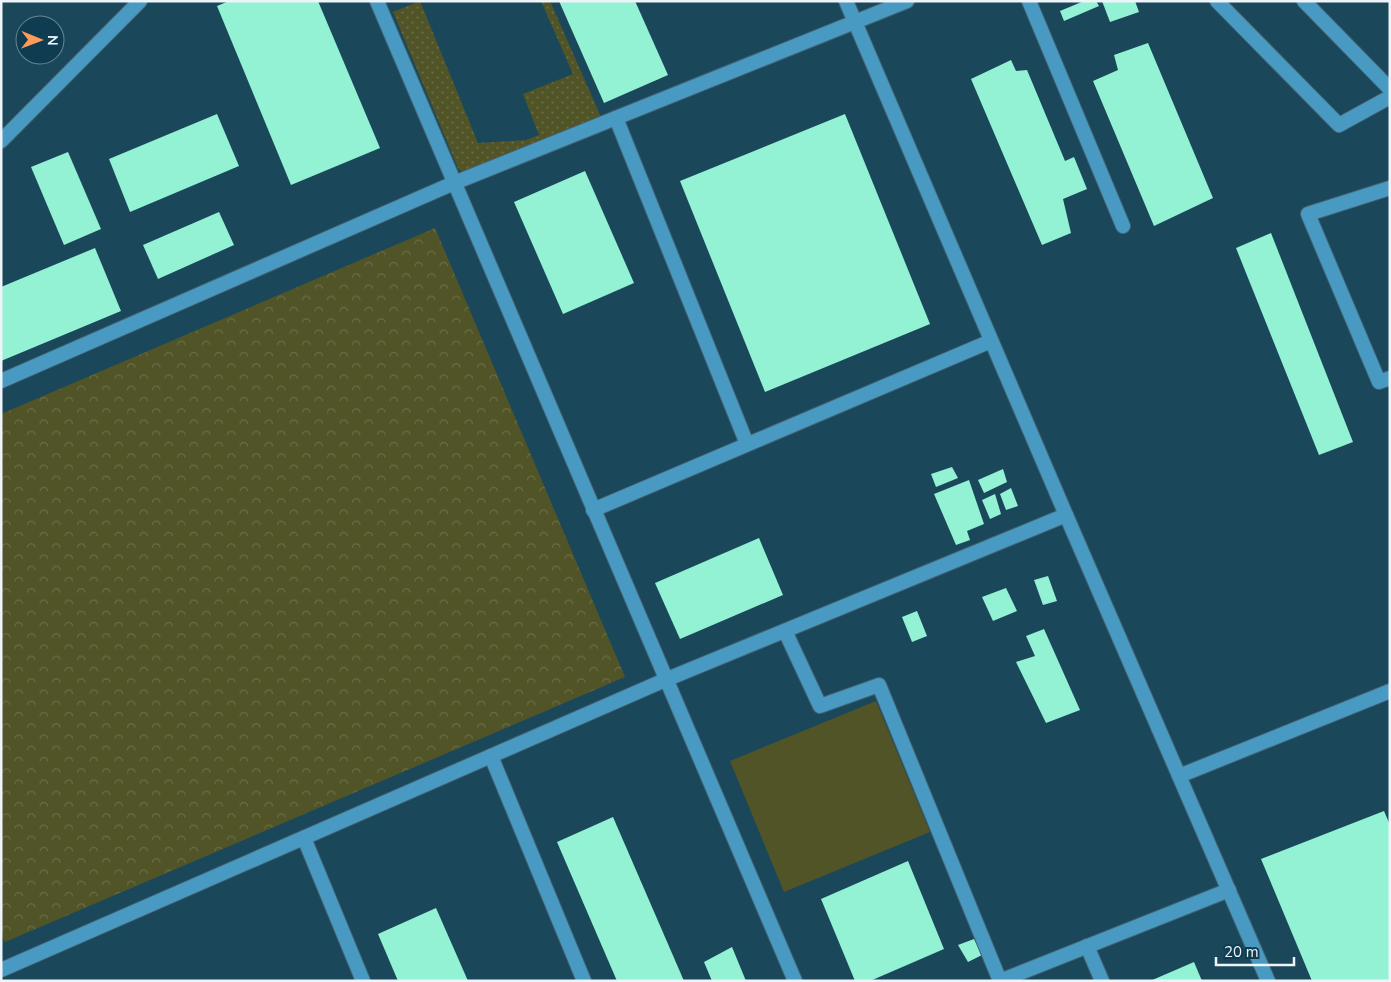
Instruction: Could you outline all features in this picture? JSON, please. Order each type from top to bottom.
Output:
[{"type":"lane","points":[[377,1],[795,981]]},
{"type":"lane","points":[[846,1],[991,342],[1268,981]]},
{"type":"lane","points":[[1,380],[454,183],[908,1]]},
{"type":"lane","points":[[1029,1],[1123,226]]},
{"type":"lane","points":[[1217,1],[1339,125],[1390,97]]},
{"type":"lane","points":[[1304,1],[1390,89]]},
{"type":"lane","points":[[1,141],[138,2]]},
{"type":"lane","points":[[616,118],[747,444]]},
{"type":"lane","points":[[1390,188],[1308,214],[1379,382],[1390,378]]},
{"type":"lane","points":[[593,510],[991,342]]},
{"type":"lane","points":[[1,970],[665,680],[1066,515]]},
{"type":"lane","points":[[785,630],[820,706],[879,685],[1000,981],[1229,890]]},
{"type":"lane","points":[[1179,776],[1390,691]]},
{"type":"lane","points":[[491,756],[584,981]]},
{"type":"lane","points":[[304,838],[363,981]]},
{"type":"lane","points":[[1087,946],[1102,981]]},
{"type":"green space","points":[[420,1],[478,143],[526,140],[539,135],[523,94],[573,74],[541,1],[550,1],[601,117],[464,174],[458,168],[393,12]]},
{"type":"green space","points":[[435,228],[625,677],[5,942],[1,935],[1,414]]},
{"type":"green space","points":[[876,701],[930,832],[784,892],[730,761]]},
{"type":"building","points":[[229,1],[318,1],[380,148],[291,185],[217,6]]},
{"type":"building","points":[[559,1],[635,1],[668,75],[604,103]]},
{"type":"building","points":[[1084,1],[1096,1],[1099,6],[1064,21],[1060,11]]},
{"type":"building","points":[[1102,1],[1135,1],[1139,12],[1110,22]]},
{"type":"building","points":[[1148,43],[1213,198],[1154,226],[1093,81],[1118,70],[1114,55]]},
{"type":"building","points":[[1011,60],[1016,71],[1027,70],[1065,161],[1074,157],[1087,189],[1063,199],[1071,233],[1042,245],[971,79]]},
{"type":"building","points":[[217,114],[239,166],[130,212],[109,159]]},
{"type":"building","points":[[845,114],[930,324],[765,392],[680,181]]},
{"type":"building","points":[[68,152],[101,229],[64,245],[31,167]]},
{"type":"building","points":[[585,171],[634,283],[563,314],[514,202]]},
{"type":"building","points":[[219,212],[234,245],[158,279],[143,245]]},
{"type":"building","points":[[1271,233],[1353,442],[1319,455],[1236,248]]},
{"type":"building","points":[[95,248],[121,311],[1,361],[1,287]]},
{"type":"building","points":[[952,467],[958,478],[936,487],[931,474]]},
{"type":"building","points":[[1003,469],[1007,482],[984,493],[978,480]]},
{"type":"building","points":[[969,480],[984,524],[967,531],[970,540],[956,545],[934,494]]},
{"type":"building","points":[[1011,488],[1018,506],[1006,510],[1000,494]]},
{"type":"building","points":[[995,494],[1001,514],[990,519],[982,500]]},
{"type":"building","points":[[759,538],[783,595],[680,639],[655,583]]},
{"type":"building","points":[[1048,576],[1057,601],[1043,605],[1034,580]]},
{"type":"building","points":[[1006,588],[1017,611],[993,621],[982,597]]},
{"type":"building","points":[[917,611],[927,636],[912,642],[902,617]]},
{"type":"building","points":[[1044,629],[1080,710],[1046,723],[1016,662],[1035,656],[1026,636]]},
{"type":"building","points":[[1384,811],[1390,825],[1390,981],[1312,981],[1261,859]]},
{"type":"building","points":[[613,817],[684,981],[617,981],[557,842]]},
{"type":"building","points":[[908,861],[944,949],[870,981],[855,981],[821,899]]},
{"type":"building","points":[[436,908],[468,981],[398,981],[378,934]]},
{"type":"building","points":[[974,939],[982,955],[968,962],[958,945]]},
{"type":"building","points":[[732,947],[746,981],[712,981],[704,962]]},
{"type":"building","points":[[1194,962],[1202,981],[1150,981]]}]
